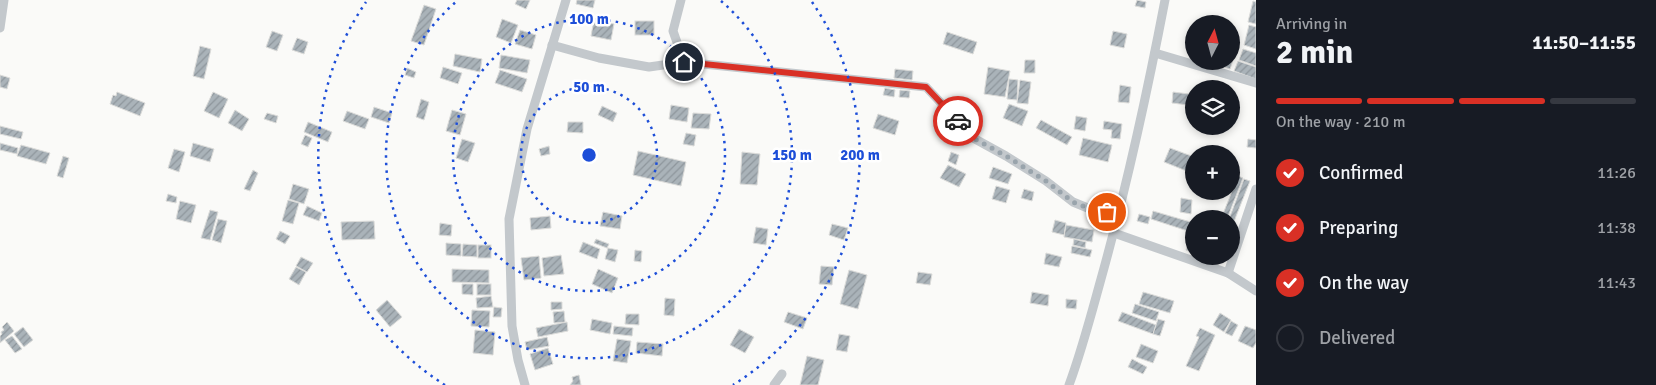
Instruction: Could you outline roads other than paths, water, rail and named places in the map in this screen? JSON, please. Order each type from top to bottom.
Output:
[{"type":"street","points":[[0,28],[4,0]]},
{"type":"street","points":[[525,385],[512,326],[509,219],[527,129],[566,0]]},
{"type":"street","points":[[681,0],[672,31],[684,62]]},
{"type":"street","points":[[1069,385],[1087,332],[1119,213],[1137,140],[1165,0]]},
{"type":"street","points":[[552,45],[599,58],[649,67],[684,62],[926,87],[957,120],[966,134],[1046,181],[1073,202],[1095,211],[1119,213]]},
{"type":"street","points":[[1155,53],[1256,82]]},
{"type":"street","points":[[1228,273],[1256,189]]},
{"type":"street","points":[[1114,233],[1228,273],[1256,291]]},
{"type":"street","points":[[774,385],[782,374]]}]
